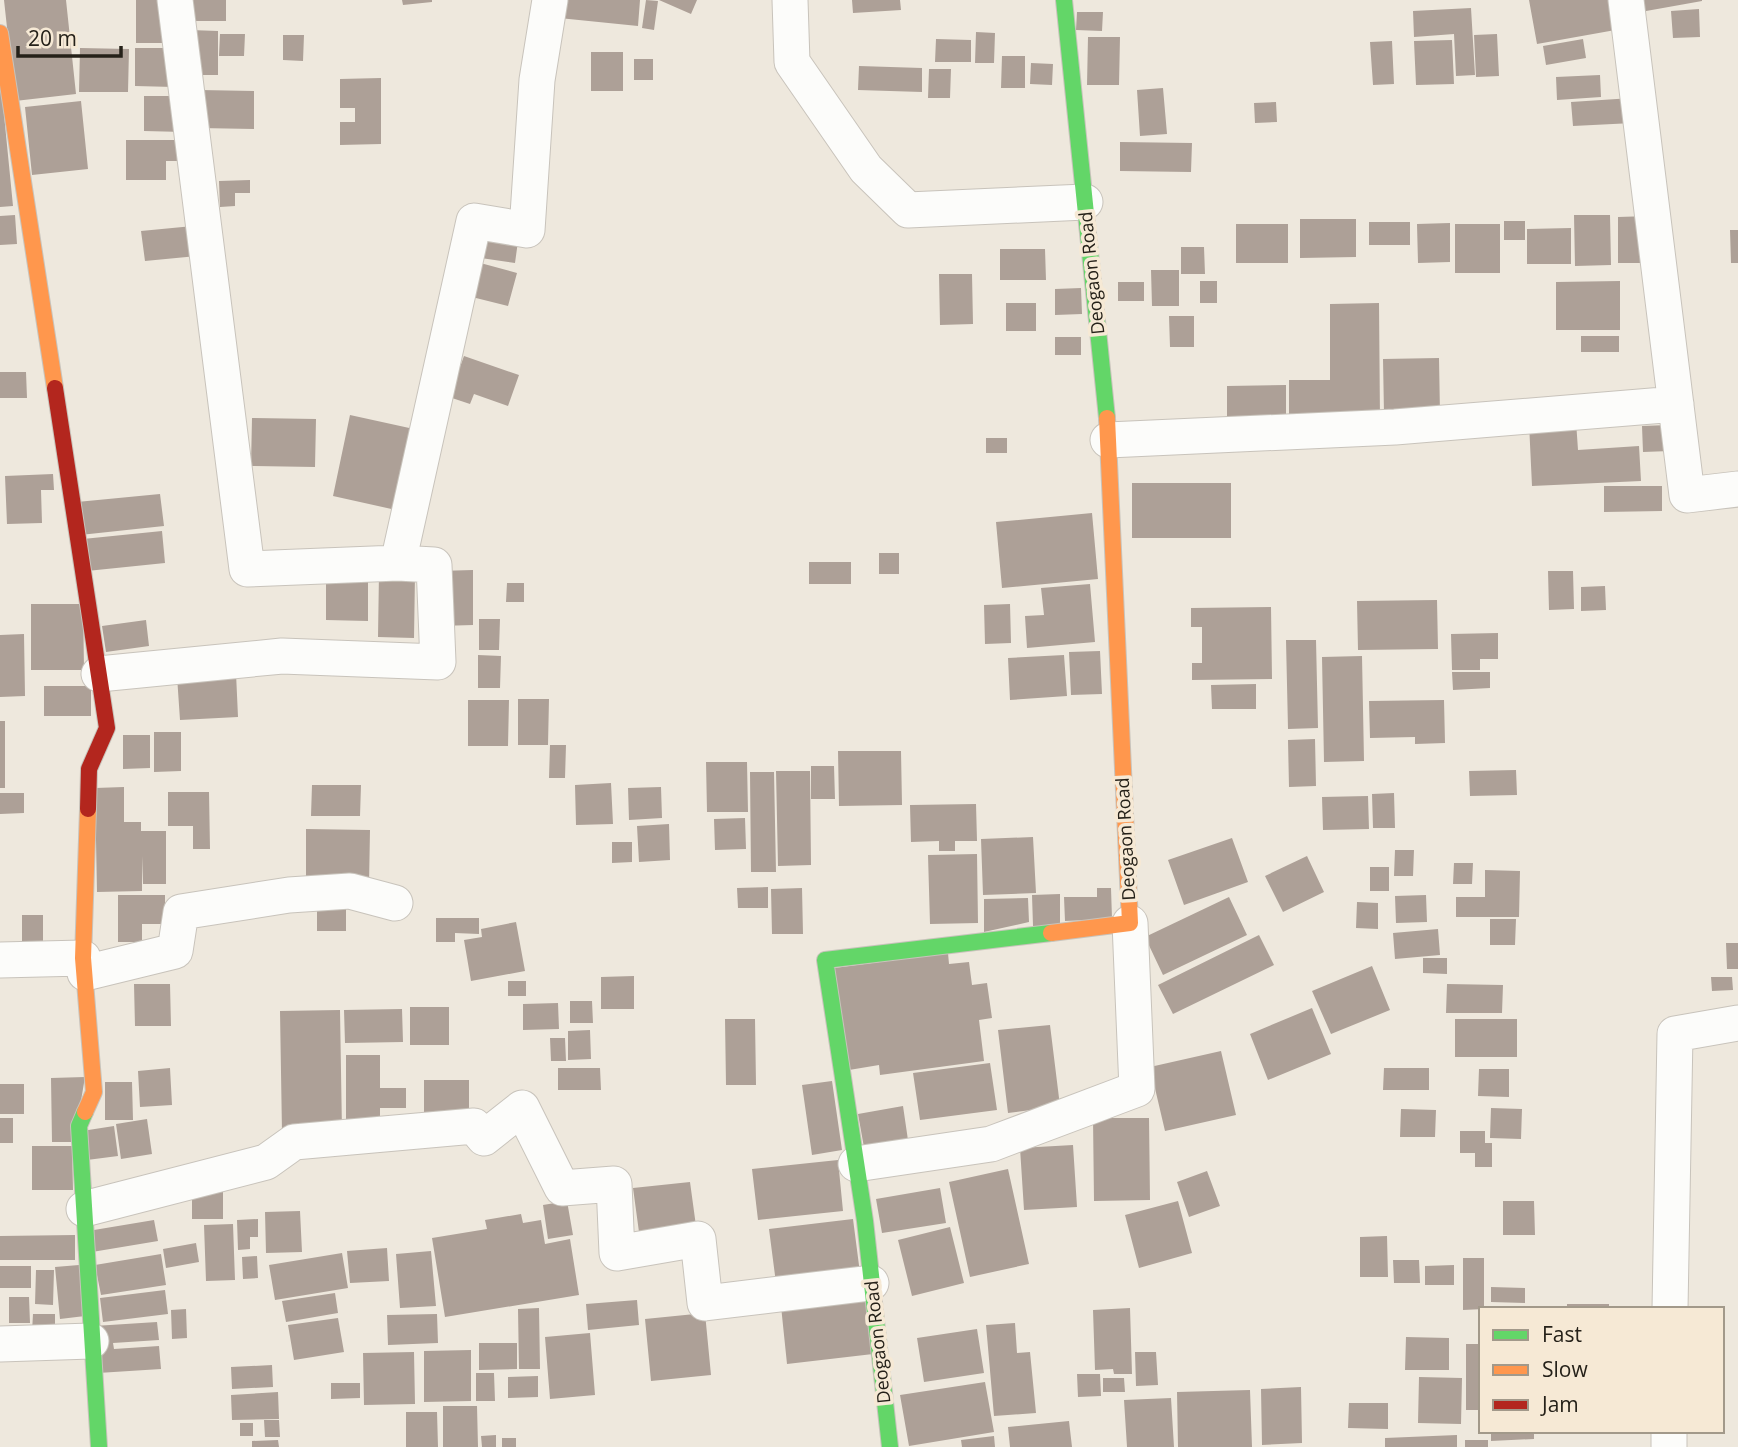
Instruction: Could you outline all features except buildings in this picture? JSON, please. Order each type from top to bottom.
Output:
[{"type":"street","points":[[99,674],[282,656],[438,662],[434,565],[398,563],[247,569],[175,0]]},
{"type":"street","points":[[398,563],[474,221],[527,230],[537,80],[550,0]]},
{"type":"street","points":[[790,0],[792,62],[866,169],[908,210],[1085,202]]},
{"type":"street","name":"Deogaon Road","points":[[890,1447],[856,1164],[825,960],[1129,923],[1108,440],[1064,0]]},
{"type":"street","points":[[1626,0],[1687,495],[1738,489]]},
{"type":"street","points":[[0,33],[107,728],[89,769],[84,965],[94,1091],[79,1126],[99,1447]]},
{"type":"street","points":[[1108,440],[1395,427],[1676,404]]},
{"type":"street","points":[[0,960],[84,965],[175,951],[181,912],[289,895],[350,891],[395,903]]},
{"type":"street","points":[[856,1164],[991,1144],[1137,1089],[1129,923]]},
{"type":"street","points":[[1670,1307],[1675,1034],[1738,1023]]},
{"type":"street","points":[[84,1209],[266,1162],[295,1142],[474,1126],[484,1138],[522,1108],[562,1188],[614,1184],[617,1253],[698,1239],[705,1303],[871,1283]]},
{"type":"street","points":[[0,1344],[91,1341]]},
{"type":"traffic: fast","points":[[1064,0],[1107,418]]},
{"type":"traffic: fast","points":[[890,1447],[865,1221],[825,960],[1051,933]]},
{"type":"traffic: fast","points":[[85,1112],[79,1126],[99,1447]]},
{"type":"traffic: slow","points":[[0,33],[55,388]]},
{"type":"traffic: slow","points":[[1051,933],[1130,923],[1107,418]]},
{"type":"traffic: slow","points":[[85,1112],[94,1092],[83,958],[88,809]]},
{"type":"traffic: jam","points":[[55,388],[107,728],[89,769],[88,809]]}]
